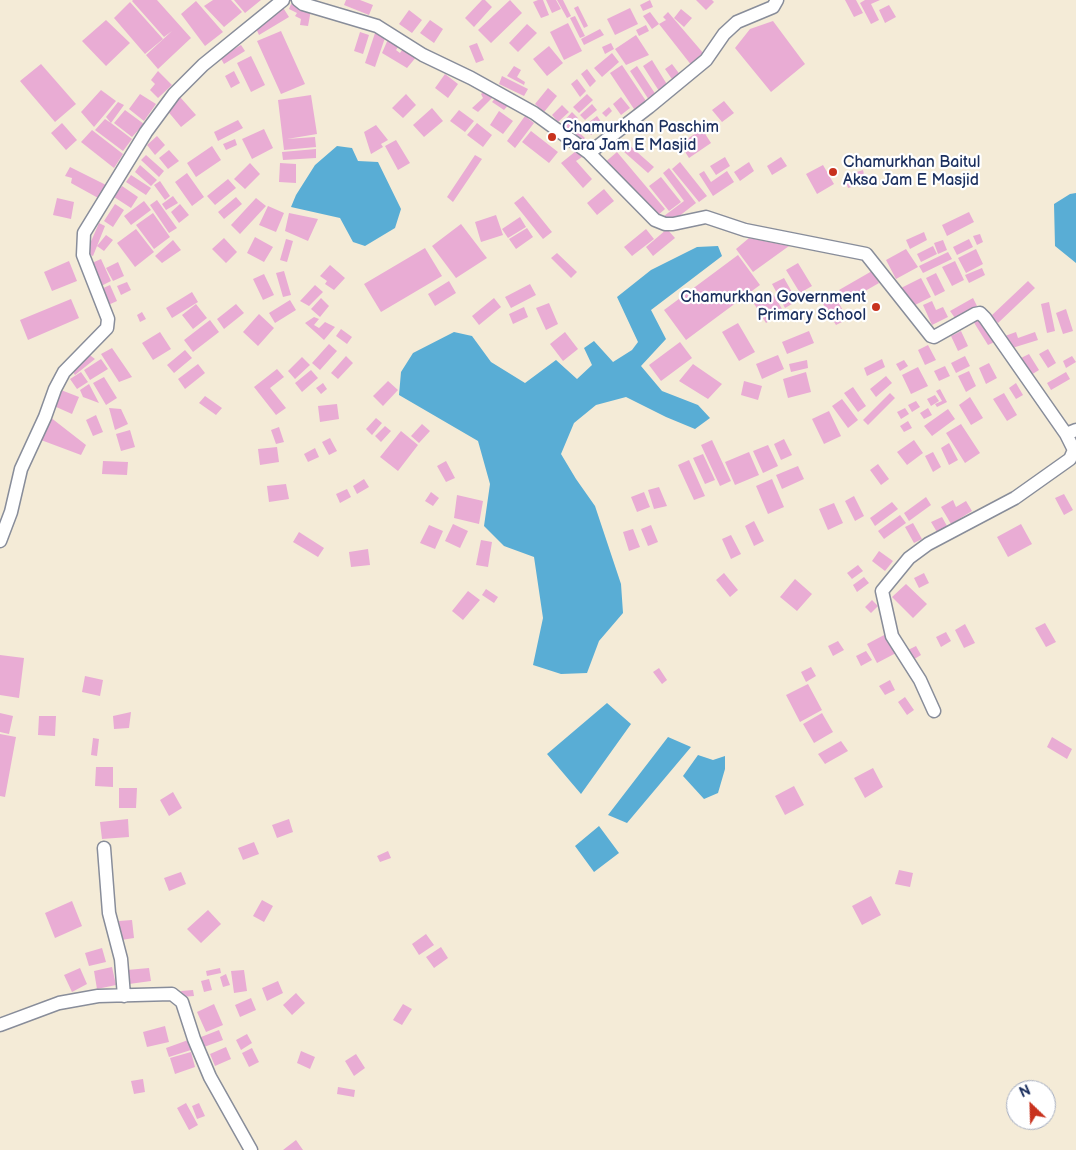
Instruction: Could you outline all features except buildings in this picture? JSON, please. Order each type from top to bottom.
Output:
[{"type":"street","points":[[0,541],[11,512],[21,469],[45,417],[55,389],[64,372],[107,328],[108,319],[83,255],[84,233],[146,132],[174,94],[203,65],[282,0]]},
{"type":"street","points":[[298,0],[302,4],[377,26],[423,55],[471,78],[534,113],[589,152],[655,220],[665,224],[673,224],[706,217],[745,230],[866,254],[905,305],[931,336],[934,337],[975,314],[980,314],[985,318],[1071,432],[1074,450],[1070,459],[1015,498],[928,544],[909,558],[882,591],[892,636],[920,680],[934,711]]},
{"type":"street","points":[[589,152],[650,107],[706,60],[724,34],[738,22],[773,7],[777,0]]},
{"type":"street","points":[[104,848],[109,913],[121,959],[124,996]]},
{"type":"street","points":[[0,1025],[60,1003],[98,996],[172,994],[182,1002],[194,1039],[210,1077],[251,1150]]},
{"type":"water","points":[[337,146],[352,148],[358,161],[378,162],[401,209],[395,228],[365,246],[353,242],[340,218],[291,207],[296,195],[315,165]]},
{"type":"water","points":[[1076,193],[1076,263],[1055,246],[1054,204],[1070,194]]},
{"type":"water","points":[[718,246],[722,256],[651,310],[666,339],[641,366],[662,391],[698,405],[710,418],[695,429],[626,397],[596,405],[574,423],[561,454],[595,506],[621,584],[623,613],[599,641],[587,673],[561,674],[533,665],[543,618],[534,557],[504,546],[484,526],[490,484],[478,441],[399,395],[401,372],[413,353],[454,332],[472,336],[491,362],[525,383],[556,360],[577,379],[592,365],[584,348],[594,341],[613,362],[632,350],[638,342],[617,297],[651,270],[697,247]]},
{"type":"water","points":[[607,703],[631,724],[581,794],[547,754]]},
{"type":"water","points":[[668,737],[691,747],[627,823],[608,815]]},
{"type":"water","points":[[698,755],[713,760],[725,756],[725,769],[718,793],[704,799],[683,776]]},
{"type":"water","points":[[599,826],[619,853],[594,872],[575,846]]},
{"type":"place","name":"Chamurkhan Paschim Para Jam E Masjid","points":[[552,137]]},
{"type":"place","name":"Chamurkhan Baitul Aksa Jam E Masjid","points":[[833,172]]},
{"type":"place","name":"Chamurkhan Government Primary School","points":[[876,307]]}]
